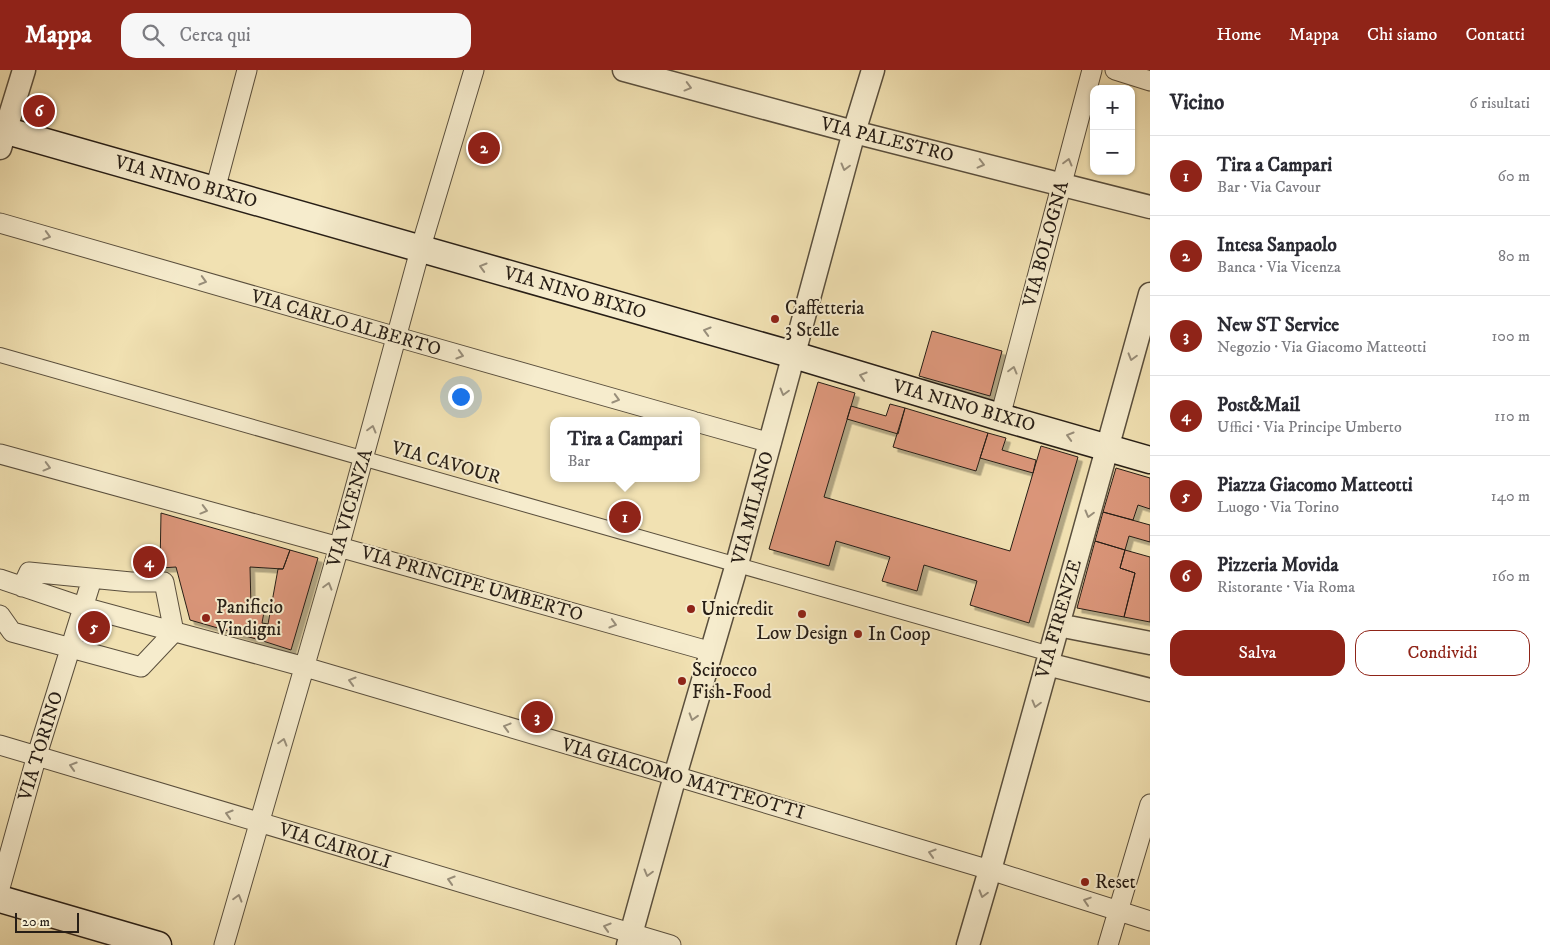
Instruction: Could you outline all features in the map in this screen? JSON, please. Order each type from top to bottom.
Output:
[{"type":"main road","name":"VIA NINO BIXIO","points":[[2,136],[215,190],[420,250],[794,355],[1150,460]]},
{"type":"main road","points":[[0,900],[158,945]]},
{"type":"street","points":[[2,136],[24,70]]},
{"type":"street","points":[[215,190],[248,70]]},
{"type":"street","name":"VIA VICENZA","points":[[224,945],[364,459],[420,250],[474,70]]},
{"type":"street","name":"VIA PALESTRO","points":[[624,70],[854,132],[1150,207]]},
{"type":"street","name":"VIA MILANO","points":[[630,939],[737,564],[854,132],[873,70]]},
{"type":"street","name":"VIA BOLOGNA","points":[[1000,417],[1092,70]]},
{"type":"street","points":[[1115,70],[1150,81]]},
{"type":"street","name":"VIA CARLO ALBERTO","points":[[0,223],[397,338],[681,417]]},
{"type":"street","name":"VIA FIRENZE","points":[[968,945],[1150,294]]},
{"type":"street","name":"VIA CAVOUR","points":[[0,355],[737,564],[1048,659]]},
{"type":"street","name":"VIA CARLO ALBERTO","points":[[700,422],[771,442]]},
{"type":"street","name":"VIA PRINCIPE UMBERTO","points":[[0,454],[712,652]]},
{"type":"street","points":[[0,615],[12,632],[68,655],[141,667],[180,633],[164,582],[131,582],[30,572],[22,587]]},
{"type":"street","name":"VIA TORINO","points":[[0,888],[37,755],[92,579]]},
{"type":"street","name":"VIA GIACOMO MATTEOTTI","points":[[1,580],[83,607],[305,667],[675,776],[990,870],[1150,921]]},
{"type":"street","points":[[1058,625],[1150,643]]},
{"type":"street","points":[[1048,659],[1150,690]]},
{"type":"street","name":"VIA CAIROLI","points":[[0,745],[260,823],[630,939],[671,945]]},
{"type":"street","points":[[1108,945],[1150,804]]},
{"type":"building","points":[[932,331],[1002,351],[990,396],[919,376]]},
{"type":"building","points":[[818,382],[855,393],[824,497],[1010,551],[1041,446],[1078,457],[1029,623],[970,605],[977,581],[924,565],[917,591],[882,581],[890,557],[836,541],[829,566],[769,549]]},
{"type":"building","points":[[890,404],[905,408],[898,434],[847,419],[851,406],[886,416]]},
{"type":"building","points":[[905,408],[988,433],[976,471],[893,447]]},
{"type":"building","points":[[988,433],[1006,438],[1002,450],[1036,460],[1033,473],[980,458]]},
{"type":"building","points":[[1116,468],[1150,478],[1150,509],[1138,505],[1133,520],[1103,512]]},
{"type":"building","points":[[1103,512],[1150,525],[1150,542],[1129,536],[1125,550],[1095,541]]},
{"type":"building","points":[[161,513],[290,550],[283,569],[250,567],[251,607],[264,612],[262,623],[268,624],[263,641],[190,620],[176,567],[160,568]]},
{"type":"building","points":[[1095,541],[1125,550],[1120,568],[1135,573],[1124,617],[1077,608]]},
{"type":"building","points":[[290,550],[318,558],[291,650],[263,641],[278,569],[283,569]]},
{"type":"building","points":[[1125,550],[1150,557],[1150,622],[1124,617],[1135,573],[1120,568]]},
{"type":"place","name":"Pizzeria Movida","points":[[39,111]]},
{"type":"place","name":"Intesa Sanpaolo","points":[[484,148]]},
{"type":"place","name":"Caffetteria 3 Stelle","points":[[775,319]]},
{"type":"place","name":"Tira a Campari","points":[[625,517]]},
{"type":"place","name":"Post&Mail","points":[[149,562]]},
{"type":"place","name":"Unicredit","points":[[691,609]]},
{"type":"place","name":"Low Design","points":[[802,614]]},
{"type":"place","name":"Panificio Vindigni","points":[[206,618]]},
{"type":"place","name":"Piazza Giacomo Matteotti","points":[[94,627]]},
{"type":"place","name":"In Coop","points":[[858,634]]},
{"type":"place","name":"Scirocco Fish-Food","points":[[682,681]]},
{"type":"place","name":"New ST Service","points":[[537,717]]},
{"type":"place","name":"Reset","points":[[1085,882]]}]
